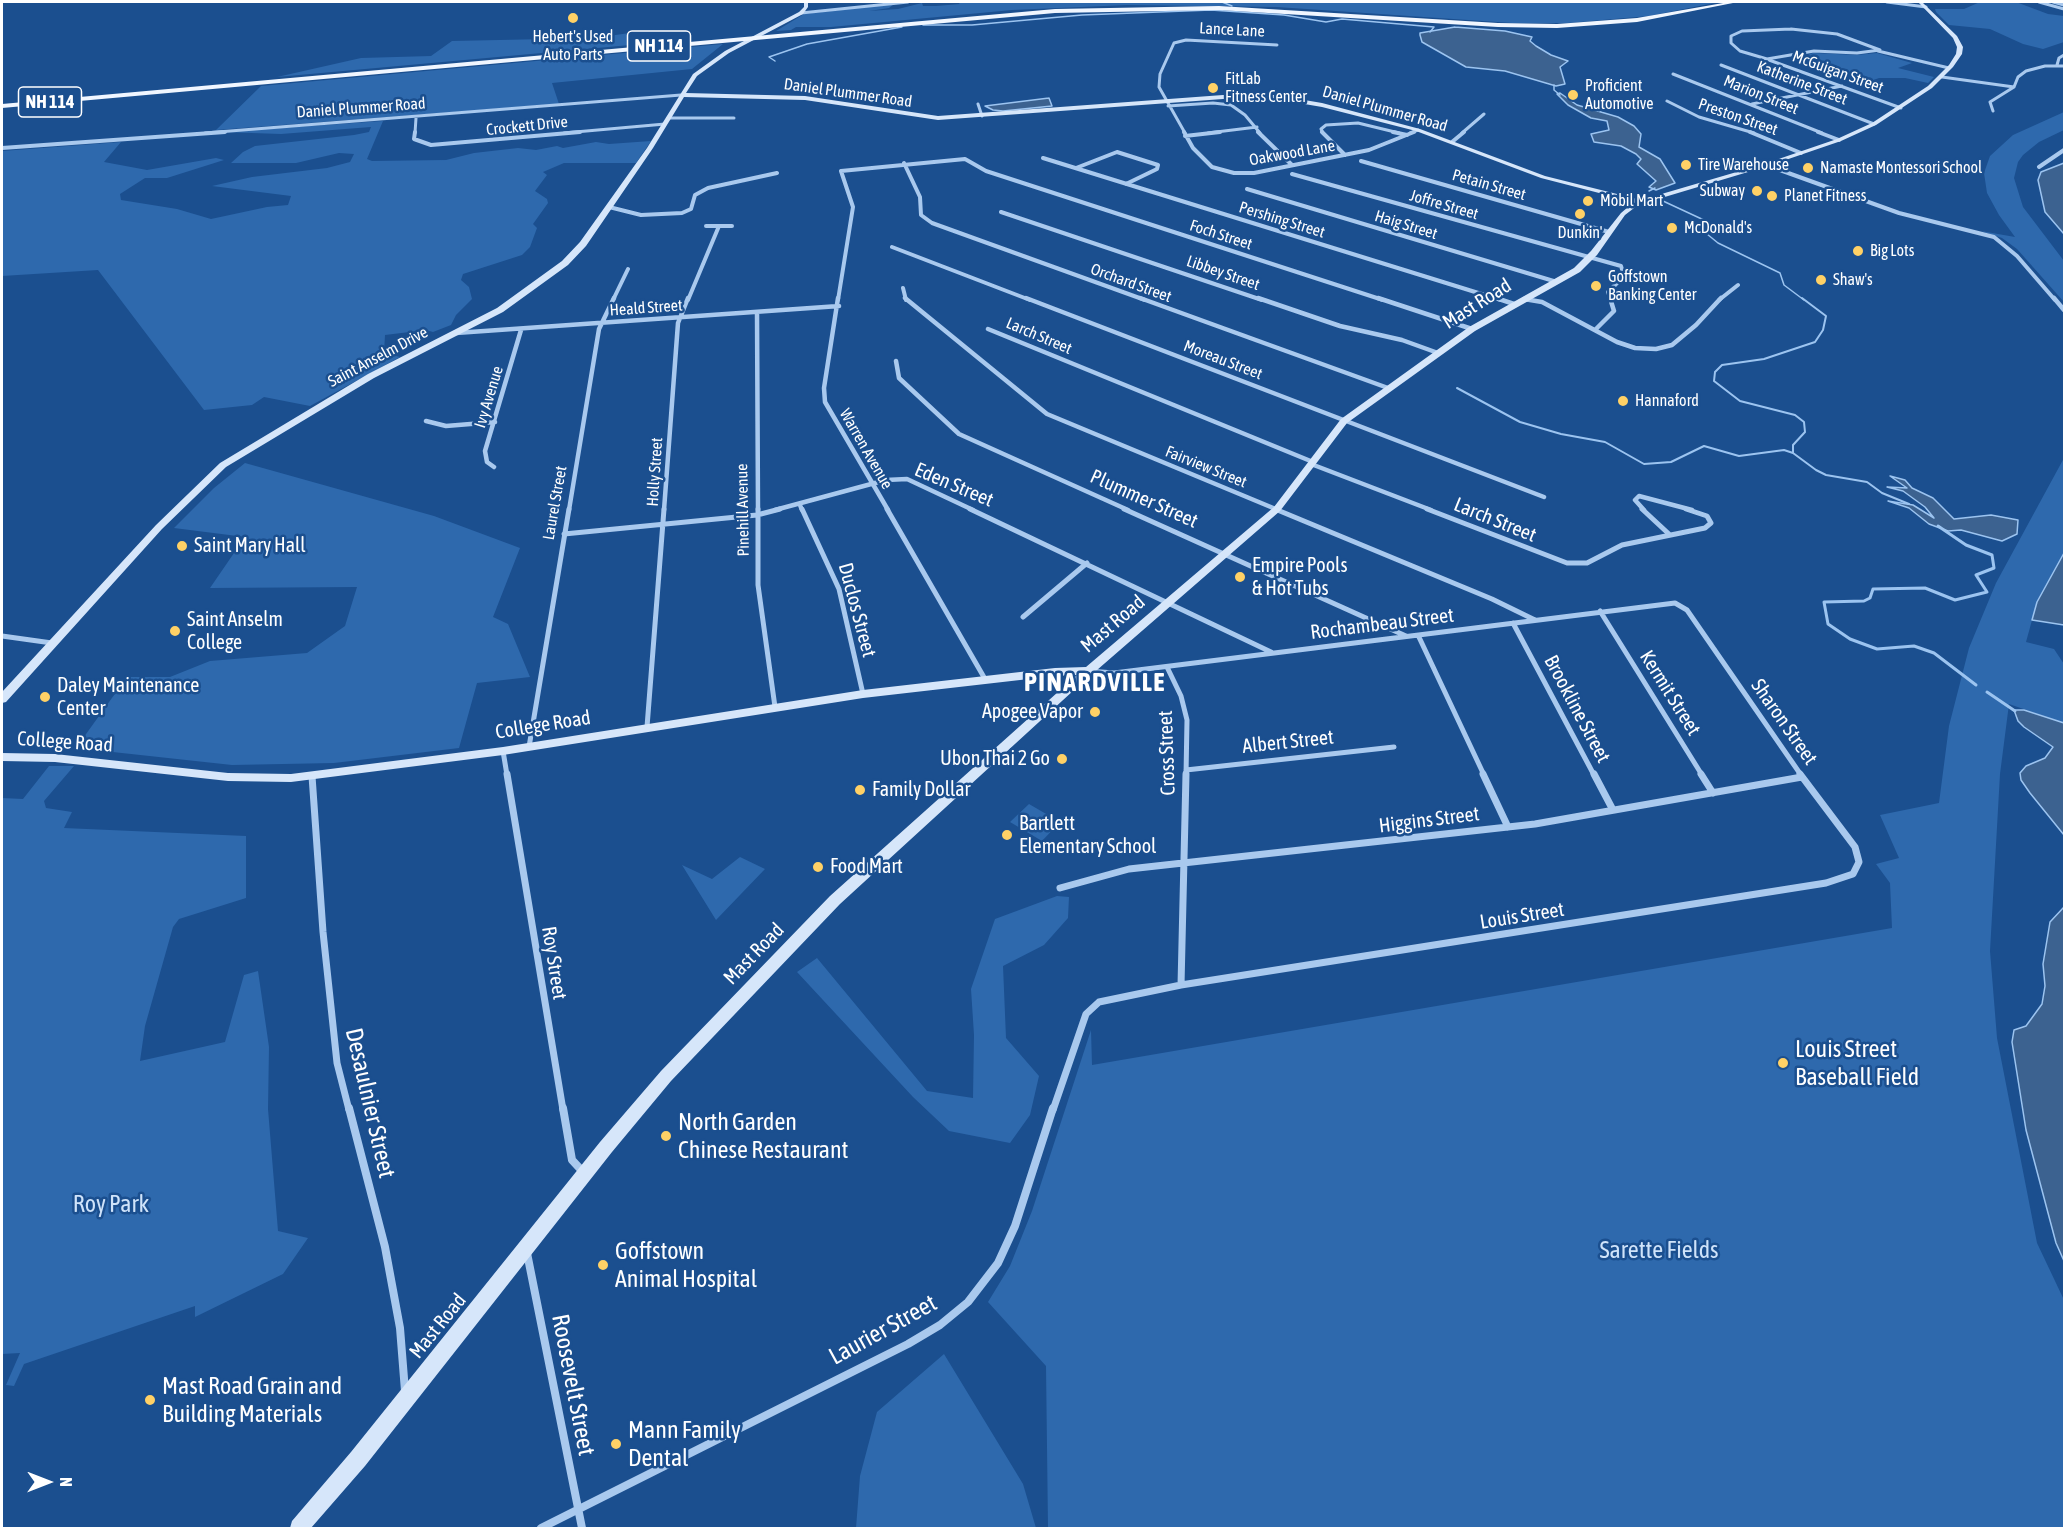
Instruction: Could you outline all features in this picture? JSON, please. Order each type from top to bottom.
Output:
[{"type":"main road","name":"NH 114","points":[[2,106],[1025,13],[1147,8],[1239,9],[1498,25],[1572,25],[1654,18],[1736,2]]},
{"type":"street","points":[[801,13],[806,7],[806,2]]},
{"type":"street","points":[[801,13],[908,2]]},
{"type":"street","points":[[1887,2],[1926,7]]},
{"type":"street","name":"Mast Road","points":[[299,1528],[405,1401],[666,1076],[836,900],[941,801],[1089,671],[1228,554],[1277,509],[1344,421],[1472,329],[1557,282],[1590,259],[1623,214],[1640,202],[1766,165],[1839,140],[1874,124],[1901,108],[1942,77],[1959,54],[1959,44],[1920,2]]},
{"type":"street","points":[[2039,2],[2064,7]]},
{"type":"street","points":[[2053,2],[2064,7]]},
{"type":"street","name":"Saint Anselm Drive","points":[[2,699],[166,519],[223,465],[371,376],[511,303],[565,263],[583,244],[609,207],[667,121],[681,95],[700,70],[738,46],[801,13]]},
{"type":"street","name":"McGuigan Street","points":[[1879,50],[1844,36],[1806,29],[1748,30],[1731,36],[1731,43],[1736,49],[1901,108]]},
{"type":"street","points":[[722,40],[738,42],[738,46]]},
{"type":"street","name":"Lance Lane","points":[[1186,40],[1277,45]]},
{"type":"street","name":"Oakwood Lane","points":[[1186,40],[1175,42],[1158,83],[1185,136],[1205,162],[1222,171],[1248,173],[1379,148],[1418,130]]},
{"type":"street","points":[[1767,59],[1814,51],[1853,53],[1879,50],[1950,67]]},
{"type":"street","points":[[2057,65],[2059,58],[2064,55]]},
{"type":"street","name":"Katherine Street","points":[[1721,65],[1874,124]]},
{"type":"street","points":[[1993,111],[1990,102],[2014,87],[2018,77],[2026,71],[2057,65],[2064,66]]},
{"type":"street","name":"Marion Street","points":[[1673,74],[1839,140]]},
{"type":"street","points":[[1942,77],[2014,87]]},
{"type":"street","points":[[1751,104],[1843,86]]},
{"type":"street","name":"Daniel Plummer Road","points":[[2,148],[416,118],[681,95],[805,98],[931,118],[1167,104],[1235,96],[1275,97],[1322,105],[1418,130],[1544,177],[1640,202]]},
{"type":"street","name":"Preston Street","points":[[1667,101],[1699,117],[1751,132],[1801,153]]},
{"type":"street","points":[[978,104],[982,116]]},
{"type":"street","points":[[1167,104],[1227,104],[1245,115],[1271,147],[1292,165]]},
{"type":"street","points":[[1452,142],[1484,114]]},
{"type":"street","name":"Crockett Drive","points":[[416,118],[414,141],[434,145],[667,121]]},
{"type":"street","points":[[667,121],[734,118]]},
{"type":"street","points":[[1345,155],[1323,134],[1322,129],[1326,125],[1358,123],[1408,135]]},
{"type":"street","points":[[1185,136],[1257,127]]},
{"type":"street","points":[[2039,167],[2064,150]]},
{"type":"street","points":[[1076,168],[1118,152],[1158,165],[1157,169],[1126,184]]},
{"type":"street","name":"Pershing Street","points":[[1043,158],[1514,304]]},
{"type":"street","name":"Foch Street","points":[[904,163],[965,159],[981,170],[1472,329]]},
{"type":"street","name":"Petain Street","points":[[1361,161],[1610,232]]},
{"type":"street","name":"Warren Avenue","points":[[904,163],[847,169],[841,172],[853,207],[824,397],[985,679]]},
{"type":"street","name":"Orchard Street","points":[[904,163],[920,197],[921,215],[932,223],[1388,388]]},
{"type":"street","points":[[1766,165],[1912,218],[1994,237],[2017,256],[2064,310]]},
{"type":"street","points":[[609,207],[641,215],[682,213],[691,209],[695,195],[708,188],[777,173]]},
{"type":"street","name":"Joffre Street","points":[[1292,174],[1590,259]]},
{"type":"street","name":"Haig Street","points":[[1247,189],[1557,282]]},
{"type":"street","name":"Libbey Street","points":[[1001,212],[1347,329],[1402,340],[1438,353]]},
{"type":"street","points":[[706,226],[732,226]]},
{"type":"street","name":"Holly Street","points":[[647,728],[679,318],[719,226]]},
{"type":"street","name":"Moreau Street","points":[[892,247],[1544,497]]},
{"type":"street","points":[[1590,259],[1621,266],[1624,276],[1608,292],[1614,311],[1594,330]]},
{"type":"street","points":[[1590,259],[1623,272]]},
{"type":"street","name":"Laurel Street","points":[[529,747],[600,324],[628,269]]},
{"type":"street","points":[[1523,299],[1542,302],[1594,330],[1635,348],[1650,350],[1668,347],[1696,325],[1724,295],[1738,285]]},
{"type":"street","name":"Fairview Street","points":[[903,288],[903,296],[908,301],[972,351],[1042,411],[1502,603],[1535,620]]},
{"type":"street","name":"Heald Street","points":[[455,333],[839,306]]},
{"type":"street","name":"Pinehill Avenue","points":[[757,312],[757,515],[761,619],[775,707]]},
{"type":"street","name":"Larch Street","points":[[988,329],[1312,463],[1568,563],[1587,562],[1622,545],[1705,528],[1710,525],[1711,521],[1698,512],[1645,497],[1635,498],[1637,504],[1670,535]]},
{"type":"street","name":"Ivy Avenue","points":[[494,467],[485,457],[521,330]]},
{"type":"street","name":"Plummer Street","points":[[896,361],[899,378],[959,435],[1228,554],[1406,637]]},
{"type":"street","points":[[426,421],[453,426],[495,422]]},
{"type":"street","name":"Eden Street","points":[[564,534],[757,515],[872,484],[900,479],[916,482],[1271,653]]},
{"type":"street","name":"Duclos Street","points":[[800,505],[839,589],[862,694]]},
{"type":"street","points":[[1023,617],[1087,563]]},
{"type":"street","name":"Rochambeau Street","points":[[1089,671],[1114,673],[1167,667],[1600,611],[1677,604]]},
{"type":"street","name":"Sharon Street","points":[[1677,604],[1687,610],[1802,777],[1851,840],[1859,862]]},
{"type":"street","name":"Kermit Street","points":[[1600,611],[1713,793]]},
{"type":"street","name":"Brookline Street","points":[[1513,623],[1613,810]]},
{"type":"street","points":[[1418,635],[1508,827]]},
{"type":"street","points":[[2,636],[52,643]]},
{"type":"street","name":"Cross Street","points":[[1167,667],[1185,708],[1186,770],[1181,985]]},
{"type":"street","name":"College Road","points":[[2,758],[55,758],[228,777],[312,776],[503,751],[862,694],[1073,670],[1089,671]]},
{"type":"street","name":"Albert Street","points":[[1186,770],[1394,747]]},
{"type":"street","name":"Roy Street","points":[[503,751],[568,1140],[572,1160],[585,1174]]},
{"type":"street","name":"Desaulnier Street","points":[[312,776],[323,932],[337,1063],[385,1247],[400,1328],[405,1401]]},
{"type":"street","name":"Higgins Street","points":[[1060,888],[1129,869],[1508,827],[1802,777]]},
{"type":"street","name":"Louis Street","points":[[1181,985],[1826,883],[1853,874],[1859,862]]},
{"type":"street","name":"Laurier Street","points":[[541,1528],[908,1344],[955,1314],[989,1276],[1016,1226],[1086,1014],[1103,1000],[1181,985]]},
{"type":"street","name":"Roosevelt Street","points":[[526,1250],[582,1528]]},
{"type":"green space","points":[[957,2],[1719,2],[1649,16],[1568,23],[1512,23],[1277,7],[1127,5],[1012,10],[831,27],[796,27],[791,30],[776,31],[804,14],[894,4],[889,8],[869,11],[898,9],[922,3],[923,6],[960,4]]},
{"type":"green space","points":[[1980,2],[2016,2],[2048,14],[2064,16],[2064,42],[2043,49],[2023,44],[1990,29],[1949,25],[1935,9],[1964,9]]},
{"type":"green space","points":[[637,32],[640,35],[641,44],[277,77],[361,58],[431,56],[452,41],[594,38]]},
{"type":"green space","points":[[723,44],[692,69],[552,83],[559,104],[216,130],[261,86]]},
{"type":"green space","points":[[1813,53],[1857,55],[1877,53],[1912,63],[1898,68],[1934,77],[1928,83],[1905,78],[1879,78],[1868,82],[1798,59]]},
{"type":"green space","points":[[2064,112],[2064,130],[2039,142],[2023,155],[2018,162],[2014,178],[2023,207],[2064,261],[2064,302],[2017,249],[2002,238],[1981,231],[2015,237],[1987,193],[1984,173],[1990,156],[2013,135]]},
{"type":"green space","points":[[383,121],[367,159],[372,161],[446,160],[474,153],[518,148],[536,150],[596,142],[609,144],[651,141],[636,163],[564,163],[543,172],[547,175],[535,191],[547,199],[548,203],[533,224],[537,228],[530,247],[522,255],[463,274],[461,280],[469,287],[472,299],[456,315],[451,325],[433,332],[426,330],[385,335],[384,353],[400,357],[310,406],[264,397],[252,405],[204,410],[98,270],[2,276],[2,151],[121,142],[104,162],[147,170],[216,158],[224,160],[167,178],[145,178],[120,194],[121,200],[177,209],[211,219],[288,205],[291,196],[212,186],[252,177],[327,168],[350,162],[354,154],[339,153],[296,163],[231,163],[243,152],[255,146],[354,135],[369,132],[371,127],[281,134],[222,132]]},
{"type":"green space","name":"Sarette Fields","points":[[2064,458],[2064,553],[2037,602],[2026,642],[2054,649],[2064,664],[2064,723],[2009,704],[2000,774],[1990,951],[1997,1038],[2037,1243],[2064,1300],[2064,1528],[1048,1528],[1046,1366],[988,1302],[1010,1266],[1032,1211],[1091,1030],[1092,1065],[1892,928],[1890,883],[1876,864],[1899,858],[1880,815],[1939,803],[1949,726],[1969,648],[1996,583]]},
{"type":"green space","points":[[245,463],[434,516],[520,548],[493,617],[508,624],[530,677],[477,683],[459,748],[334,763],[232,765],[76,748],[127,677],[170,677],[210,661],[307,653],[345,626],[357,587],[210,588],[245,537],[174,528],[214,488]]},
{"type":"green space","name":"Roy Park","points":[[49,766],[74,766],[44,801],[46,808],[72,812],[64,828],[246,836],[246,898],[179,919],[173,927],[145,1026],[140,1061],[225,1042],[244,975],[258,971],[269,1047],[268,1109],[278,1231],[308,1238],[283,1274],[195,1317],[195,1306],[24,1364],[14,1386],[6,1385],[20,1353],[2,1354],[2,798],[23,799]]},
{"type":"green space","points":[[1029,804],[1060,822],[1042,841],[1010,822]]},
{"type":"green space","points":[[740,857],[765,869],[716,920],[682,865],[712,879]]},
{"type":"green space","points":[[1057,896],[1069,897],[1068,918],[1044,945],[1003,966],[1006,1038],[1039,1076],[1030,1115],[1010,1143],[949,1131],[913,1097],[797,972],[817,958],[927,1091],[973,1098],[974,1035],[971,989],[995,919]]},
{"type":"green space","points":[[944,1354],[1023,1484],[1036,1528],[856,1528],[860,1476],[877,1412]]},
{"type":"shaded area","points":[[1455,27],[1505,31],[1532,37],[1530,41],[1536,46],[1568,61],[1560,67],[1565,84],[1556,86],[1505,71],[1466,67],[1422,42],[1420,33]]},
{"type":"shaded area","points":[[1560,93],[1577,105],[1618,117],[1634,126],[1641,134],[1639,147],[1660,159],[1675,183],[1656,190],[1649,187],[1656,181],[1637,164],[1641,159],[1636,154],[1621,146],[1594,142],[1591,134],[1609,130],[1607,121],[1591,118],[1568,105],[1557,94]]},
{"type":"shaded area","points":[[1049,98],[1052,106],[1003,111],[985,106]]},
{"type":"shaded area","points":[[2064,163],[2064,234],[2045,212],[2038,180],[2041,172]]},
{"type":"shaded area","points":[[1890,476],[1905,480],[1912,488],[1933,498],[1954,519],[1991,515],[2018,520],[2017,534],[2002,541],[1961,530],[1948,531],[1929,524],[1909,508],[1888,501],[1913,505],[1934,518],[1925,507],[1903,491],[1887,487],[1907,488]]},
{"type":"shaded area","points":[[2064,553],[2064,625],[2032,620],[2037,602]]},
{"type":"shaded area","points":[[2014,710],[2024,710],[2064,723],[2064,835],[2030,793],[2021,780],[2020,773],[2026,766],[2045,758],[2053,747],[2024,727],[2018,721]]},
{"type":"shaded area","points":[[2064,907],[2064,1261],[2056,1243],[2026,1130],[2012,1042],[2014,1030],[2026,1026],[2042,1004],[2045,986],[2043,964],[2050,922]]},
{"type":"waterway","points":[[1222,2],[1232,6]]},
{"type":"waterway","points":[[923,25],[972,25],[1082,15],[1211,10],[1284,15],[1326,22],[1342,19],[1434,27],[1430,32]]},
{"type":"waterway","points":[[775,61],[769,57],[807,44],[902,27]]},
{"type":"waterway","points":[[1554,85],[1554,90],[1560,95]]},
{"type":"waterway","points":[[1649,191],[1655,188]]},
{"type":"waterway","points":[[1663,201],[1706,221],[1707,234],[1718,243],[1780,273],[1784,285],[1804,300]]},
{"type":"waterway","points":[[1793,453],[1793,445],[1805,432],[1804,422],[1795,415],[1740,401],[1714,381],[1715,372],[1722,365],[1764,359],[1815,342],[1823,330],[1826,316],[1802,298]]},
{"type":"waterway","points":[[1457,388],[1520,422],[1561,434],[1605,442],[1644,464],[1671,462],[1704,446],[1739,456],[1784,450],[1793,453]]},
{"type":"waterway","points":[[1793,453],[1826,475],[1867,482],[1882,493],[1909,504]]},
{"type":"waterway","points":[[1938,526],[1966,545],[1992,555],[1994,568],[1976,575],[1987,592],[1955,600],[1925,588],[1873,589],[1870,598],[1864,601],[1824,602],[1828,624],[1850,639],[1877,649],[1914,646],[1934,653],[1976,685]]},
{"type":"waterway","points":[[1987,692],[2015,711]]},
{"type":"place","name":"Hebert's Used Auto Parts","points":[[573,18]]},
{"type":"place","name":"FitLab Fitness Center","points":[[1213,88]]},
{"type":"place","name":"Proficient Automotive","points":[[1573,95]]},
{"type":"place","name":"Tire Warehouse","points":[[1686,165]]},
{"type":"place","name":"Namaste Montessori School","points":[[1808,168]]},
{"type":"place","name":"Subway","points":[[1757,191]]},
{"type":"place","name":"Planet Fitness","points":[[1772,196]]},
{"type":"place","name":"Mobil Mart","points":[[1588,201]]},
{"type":"place","name":"Dunkin'","points":[[1580,214]]},
{"type":"place","name":"McDonald's","points":[[1672,228]]},
{"type":"place","name":"Big Lots","points":[[1858,251]]},
{"type":"place","name":"Shaw's","points":[[1821,280]]},
{"type":"place","name":"Goffstown Banking Center","points":[[1596,286]]},
{"type":"place","name":"Hannaford","points":[[1623,401]]},
{"type":"place","name":"Saint Mary Hall","points":[[182,546]]},
{"type":"place","name":"Empire Pools & Hot Tubs","points":[[1240,577]]},
{"type":"place","name":"Saint Anselm College","points":[[175,631]]},
{"type":"place","name":"Daley Maintenance Center","points":[[45,697]]},
{"type":"place","name":"Apogee Vapor","points":[[1095,712]]},
{"type":"place","name":"Ubon Thai 2 Go","points":[[1062,759]]},
{"type":"place","name":"Family Dollar","points":[[860,790]]},
{"type":"place","name":"Bartlett Elementary School","points":[[1007,835]]},
{"type":"place","name":"Food Mart","points":[[818,867]]},
{"type":"place","name":"Louis Street Baseball Field","points":[[1783,1063]]},
{"type":"place","name":"North Garden Chinese Restaurant","points":[[666,1136]]},
{"type":"place","name":"Goffstown Animal Hospital","points":[[603,1265]]},
{"type":"place","name":"Mast Road Grain and Building Materials","points":[[150,1400]]},
{"type":"place","name":"Mann Family Dental","points":[[616,1444]]},
{"type":"district","name":"PINARDVILLE","points":[[1095,683]]}]
